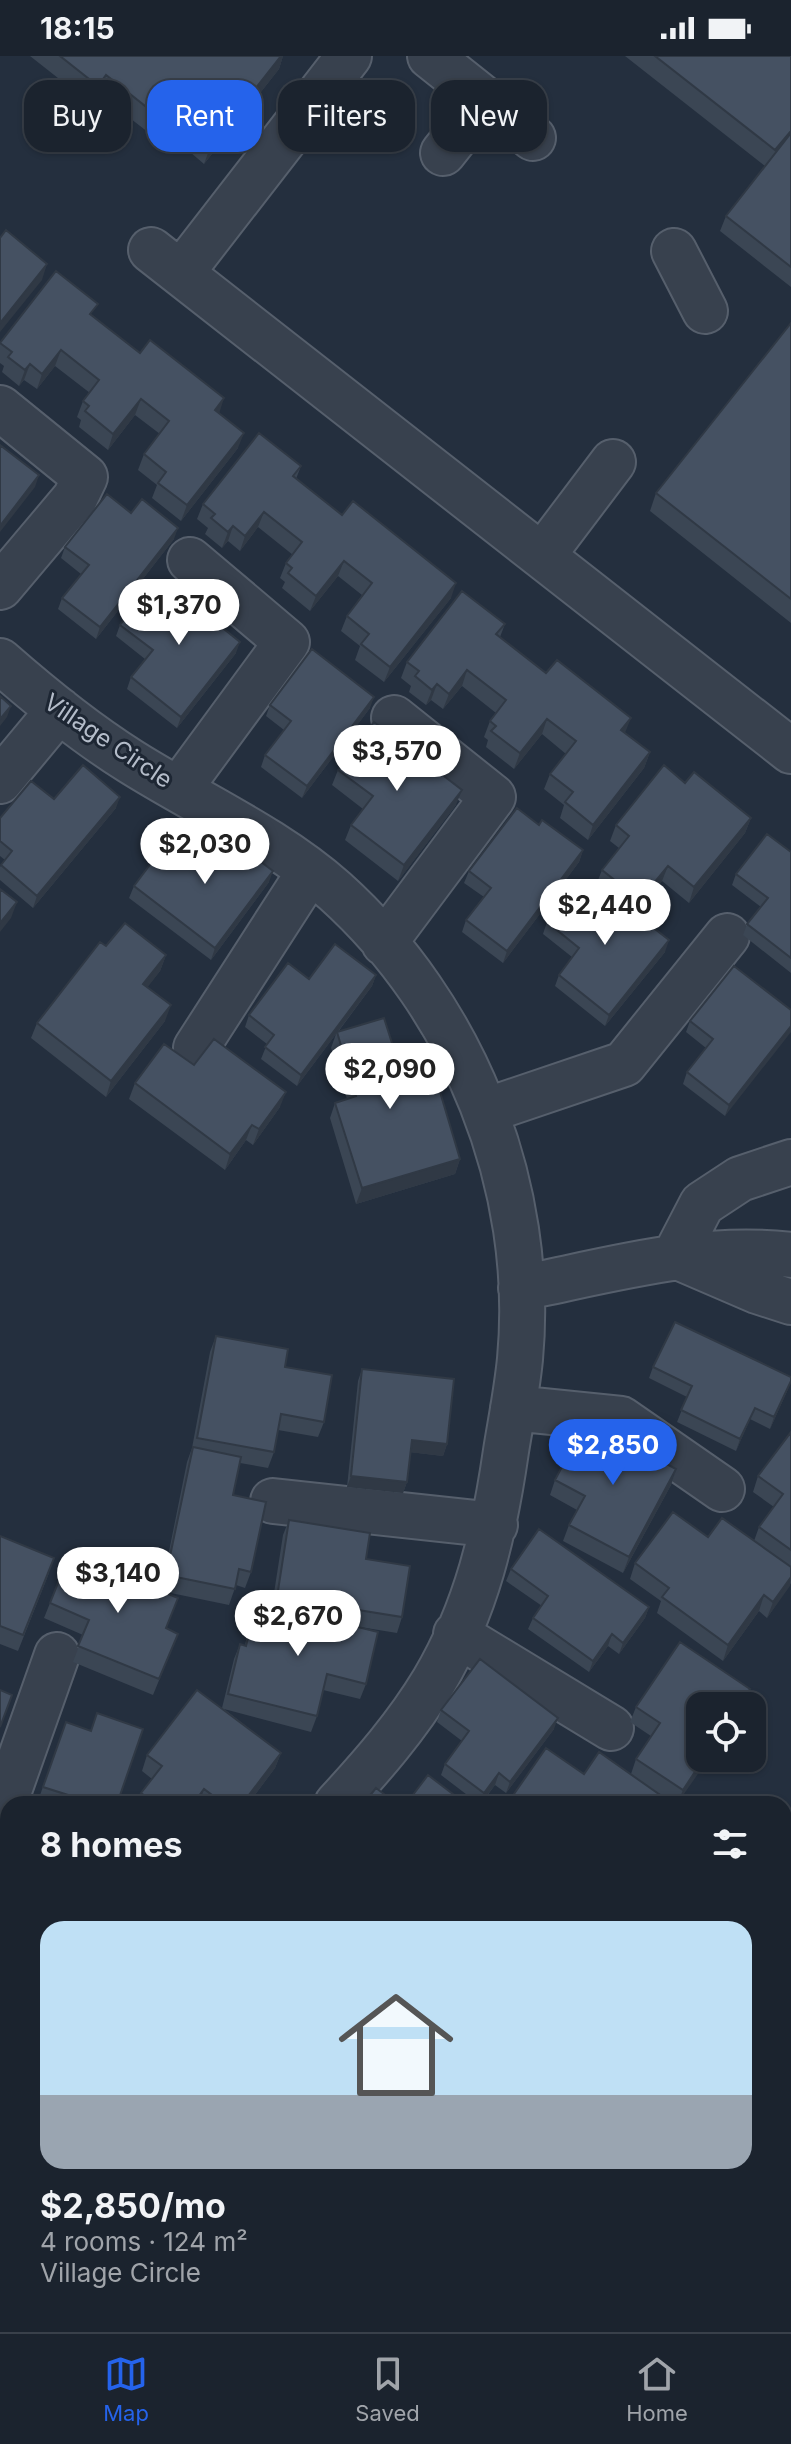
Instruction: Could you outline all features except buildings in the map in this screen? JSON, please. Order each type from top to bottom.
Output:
[{"type":"street","points":[[349,56],[166,261],[292,341],[542,556],[791,751]]},
{"type":"street","points":[[430,56],[460,80]]},
{"type":"street","points":[[674,251],[705,311]]},
{"type":"street","points":[[0,408],[85,477],[75,498],[0,587]]},
{"type":"street","points":[[542,556],[613,462]]},
{"type":"street","points":[[179,789],[287,642],[190,560]]},
{"type":"street","name":"Village Circle","points":[[0,661],[59,710],[130,761],[280,848],[334,890],[384,943],[425,994],[459,1053],[485,1111],[505,1172],[517,1239],[521,1288],[520,1357],[495,1525],[473,1600],[434,1680],[396,1737],[344,1796]]},
{"type":"street","points":[[0,781],[59,710]]},
{"type":"street","points":[[384,943],[493,797],[394,718]]},
{"type":"street","points":[[196,1048],[310,871]]},
{"type":"street","points":[[485,1111],[624,1064],[727,936]]},
{"type":"street","points":[[675,1256],[702,1204],[740,1179],[791,1162]]},
{"type":"street","points":[[521,1288],[675,1256],[763,1252],[791,1255]]},
{"type":"street","points":[[675,1256],[791,1302]]},
{"type":"street","points":[[513,1408],[621,1419],[722,1489]]},
{"type":"street","points":[[273,1501],[495,1525]]},
{"type":"street","points":[[456,1634],[611,1728]]},
{"type":"street","points":[[7,1796],[57,1655]]}]
